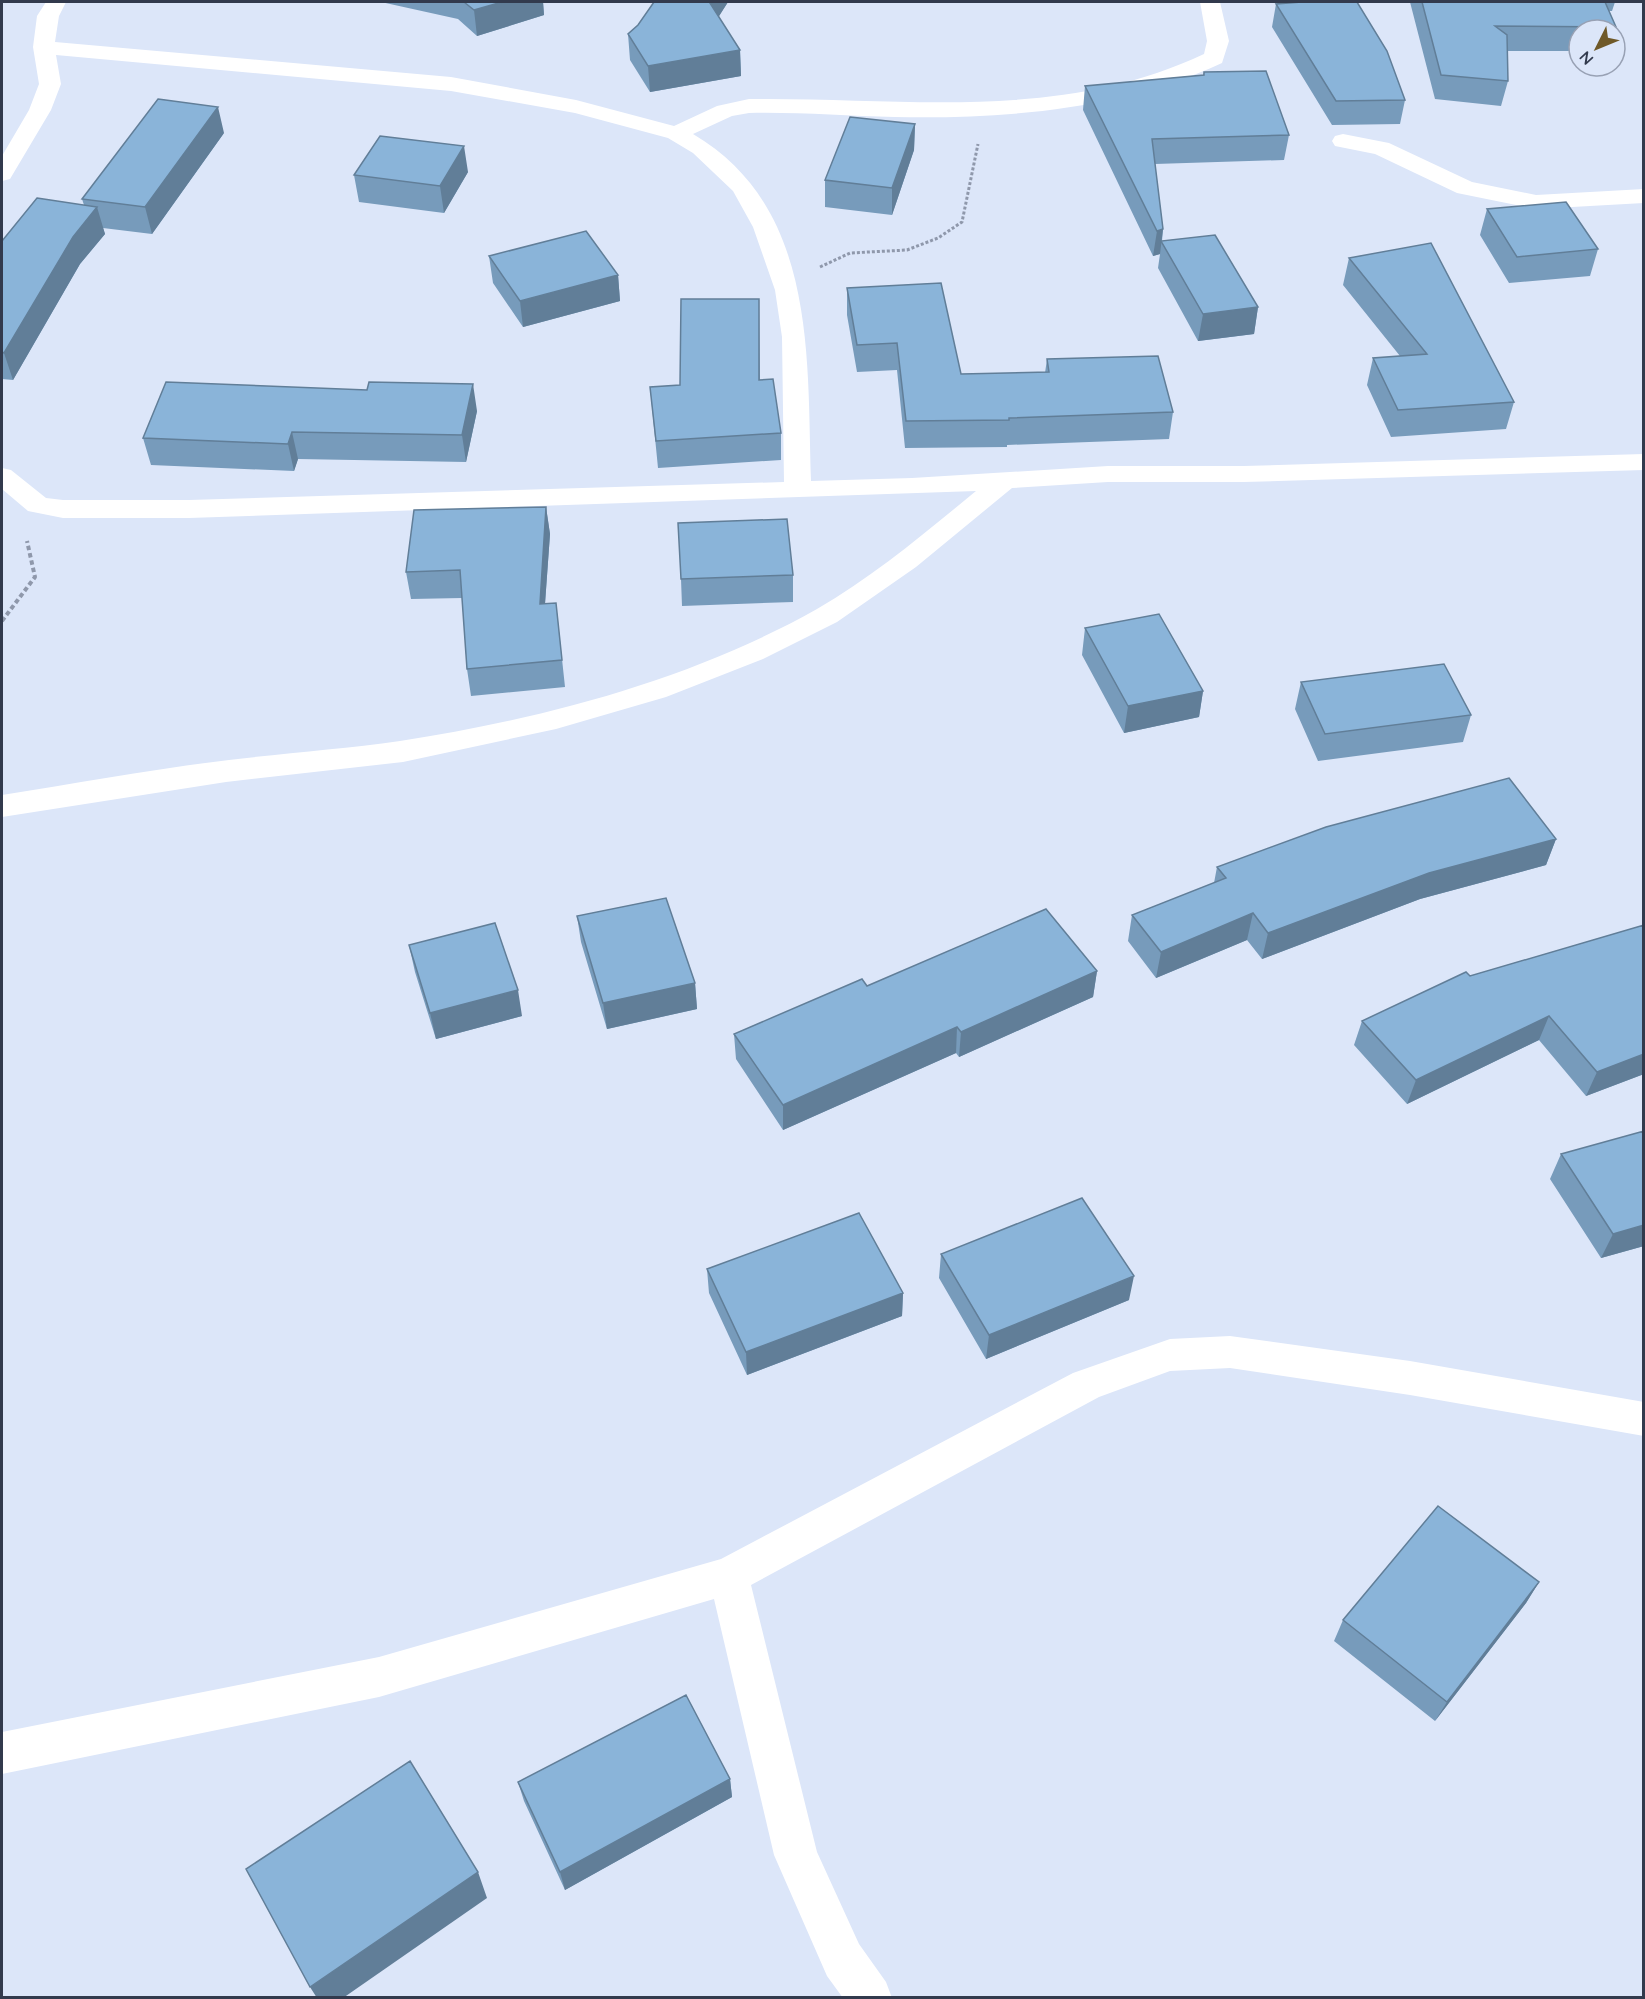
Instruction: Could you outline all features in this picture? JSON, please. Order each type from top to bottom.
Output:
[{"type":"street","points":[[2,174],[40,110],[51,84],[44,47],[48,16],[56,2]]},
{"type":"street","points":[[676,133],[725,111],[749,106],[918,110],[1103,96],[1188,71],[1214,58],[1218,41],[1210,2]]},
{"type":"street","points":[[44,47],[451,84],[576,107],[676,133],[701,148],[730,173],[743,188],[765,227],[787,290],[794,337],[798,489]]},
{"type":"street","points":[[1343,141],[1381,148],[1465,188],[1536,202],[1644,196]]},
{"type":"street","points":[[2,476],[38,505],[63,509],[189,509],[912,486],[1108,474],[1244,474],[1644,462]]},
{"type":"street","points":[[2,807],[228,770],[401,751],[521,729],[603,707],[711,669],[802,630],[870,587],[931,542],[1005,480]]},
{"type":"street","points":[[2,1753],[379,1677],[729,1576],[1086,1385],[1170,1355],[1230,1352],[1410,1378],[1644,1419]]},
{"type":"street","points":[[729,1576],[796,1855],[843,1960],[870,1998]]},
{"type":"path","points":[[787,290],[819,267],[850,253],[907,250],[938,238],[962,222],[979,144],[957,126],[918,110]]},
{"type":"path","points":[[2,621],[35,577],[26,538],[38,505]]},
{"type":"building","points":[[464,2],[502,2],[474,10]]},
{"type":"building","points":[[654,2],[711,2],[740,50],[648,66],[628,34],[638,25]]},
{"type":"building","points":[[1357,2],[1387,51],[1405,100],[1336,101],[1276,4]]},
{"type":"building","points":[[1422,2],[1605,2],[1612,18],[1567,18],[1567,27],[1495,26],[1507,35],[1508,81],[1441,75]]},
{"type":"building","points":[[1266,71],[1289,135],[1152,139],[1163,229],[1157,231],[1085,86],[1204,75],[1204,72]]},
{"type":"building","points":[[158,99],[218,107],[145,207],[82,199]]},
{"type":"building","points":[[850,117],[915,124],[892,188],[825,180]]},
{"type":"building","points":[[380,136],[464,146],[440,186],[354,175]]},
{"type":"building","points":[[37,198],[97,207],[73,237],[4,353],[2,352],[2,241]]},
{"type":"building","points":[[1566,202],[1598,249],[1517,257],[1487,209]]},
{"type":"building","points":[[586,231],[618,275],[520,301],[489,256]]},
{"type":"building","points":[[1215,235],[1258,307],[1203,314],[1161,241]]},
{"type":"building","points":[[1431,243],[1514,402],[1398,410],[1373,358],[1427,354],[1349,258]]},
{"type":"building","points":[[941,283],[961,374],[1049,372],[1047,359],[1158,356],[1173,412],[1009,418],[1009,420],[906,421],[897,343],[857,345],[847,288]]},
{"type":"building","points":[[681,299],[759,299],[759,380],[773,379],[781,433],[656,441],[650,387],[680,385]]},
{"type":"building","points":[[166,382],[367,390],[369,382],[473,384],[462,435],[292,432],[288,444],[143,438]]},
{"type":"building","points":[[546,507],[540,604],[556,603],[562,660],[467,669],[460,570],[406,572],[414,510]]},
{"type":"building","points":[[787,519],[793,575],[681,579],[678,523]]},
{"type":"building","points":[[1159,614],[1203,691],[1128,706],[1085,628]]},
{"type":"building","points":[[1444,664],[1471,715],[1325,734],[1301,682]]},
{"type":"building","points":[[1509,778],[1556,839],[1429,873],[1268,933],[1253,913],[1161,952],[1132,915],[1226,878],[1217,867],[1326,827]]},
{"type":"building","points":[[666,898],[695,983],[603,1003],[577,916]]},
{"type":"building","points":[[1046,909],[1097,971],[961,1032],[957,1027],[783,1105],[734,1034],[862,979],[867,986]]},
{"type":"building","points":[[495,923],[518,990],[430,1013],[409,945]]},
{"type":"building","points":[[1644,925],[1644,1054],[1597,1072],[1549,1016],[1416,1080],[1362,1021],[1466,972],[1470,976]]},
{"type":"building","points":[[1644,1131],[1644,1225],[1613,1234],[1561,1154]]},
{"type":"building","points":[[1082,1198],[1134,1276],[989,1335],[941,1254]]},
{"type":"building","points":[[859,1213],[903,1293],[746,1352],[707,1269]]},
{"type":"building","points":[[1438,1506],[1539,1582],[1447,1702],[1343,1620]]},
{"type":"building","points":[[686,1695],[730,1779],[560,1872],[518,1782]]},
{"type":"building","points":[[410,1761],[478,1872],[310,1987],[246,1869]]}]
